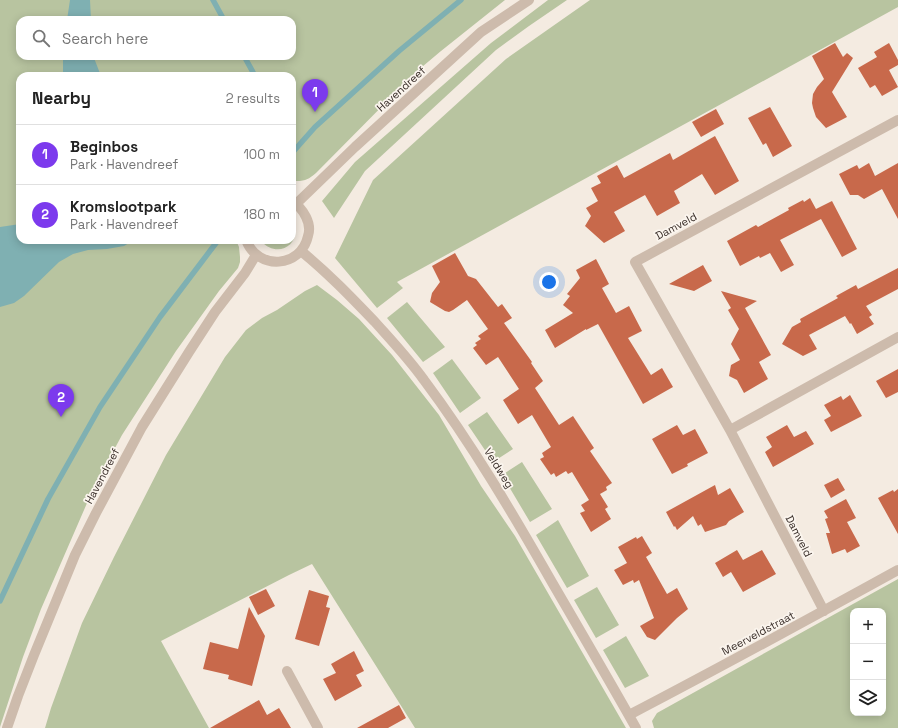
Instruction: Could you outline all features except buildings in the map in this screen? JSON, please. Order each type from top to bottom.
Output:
[{"type":"street","name":"Havendreef","points":[[296,201],[481,32],[529,0]]},
{"type":"street","name":"Damveld","points":[[824,611],[730,430],[635,262],[898,120]]},
{"type":"street","points":[[248,244],[256,255],[264,260],[274,262],[293,258],[301,251],[307,242],[309,232],[308,221],[304,212],[296,205]]},
{"type":"street","name":"Veldweg","points":[[301,251],[354,299],[424,379],[475,452],[491,478],[636,728]]},
{"type":"street","name":"Havendreef","points":[[7,728],[31,662],[75,555],[107,493],[142,427],[215,312],[245,273],[256,255]]},
{"type":"street","points":[[730,430],[898,337]]},
{"type":"street","name":"Meerveldstraat","points":[[628,715],[898,570]]},
{"type":"street","points":[[287,671],[318,728]]},
{"type":"green space","points":[[0,0],[505,0],[416,72],[316,173],[303,181],[296,181],[296,72],[16,72],[16,244],[238,244],[240,257],[238,268],[219,291],[176,351],[122,435],[94,487],[41,609],[23,657],[0,727]]},
{"type":"green space","points":[[548,0],[567,0],[496,50],[365,171],[334,218],[322,201],[355,162],[491,43]]},
{"type":"green space","points":[[590,0],[898,0],[898,7],[397,282],[403,288],[377,308],[335,258],[373,180],[506,59]]},
{"type":"green space","points":[[264,244],[290,244],[282,249],[268,247]]},
{"type":"green space","points":[[317,285],[359,319],[392,355],[439,415],[481,486],[515,536],[626,728],[415,728],[312,564],[161,641],[209,728],[45,728],[82,623],[114,557],[166,455],[225,357],[246,330],[262,318]]},
{"type":"green space","points":[[407,302],[445,347],[423,362],[387,318]]},
{"type":"green space","points":[[452,359],[481,398],[460,413],[433,373]]},
{"type":"green space","points":[[487,412],[513,449],[493,462],[468,425]]},
{"type":"green space","points":[[522,462],[552,509],[530,522],[502,475]]},
{"type":"green space","points":[[558,520],[589,576],[567,588],[536,535]]},
{"type":"green space","points":[[898,579],[898,728],[654,728],[652,721],[657,713]]},
{"type":"green space","points":[[597,587],[619,625],[596,638],[574,600]]},
{"type":"green space","points":[[626,636],[649,676],[625,688],[603,650]]},
{"type":"water","points":[[70,0],[90,0],[91,16],[68,16]]},
{"type":"water","points":[[63,60],[95,60],[99,72],[63,72]]},
{"type":"water","points":[[16,225],[16,244],[127,244],[124,246],[88,250],[73,254],[59,262],[24,296],[14,303],[0,307],[0,227]]},
{"type":"waterway","points":[[213,0],[222,16]]},
{"type":"waterway","points":[[296,148],[315,127],[399,51],[461,0]]},
{"type":"waterway","points":[[246,60],[253,72]]},
{"type":"waterway","points":[[0,601],[48,499],[100,407],[160,317],[215,244]]},
{"type":"place","name":"Beginbos","points":[[315,112]]},
{"type":"place","name":"Kromslootpark","points":[[61,417]]}]
